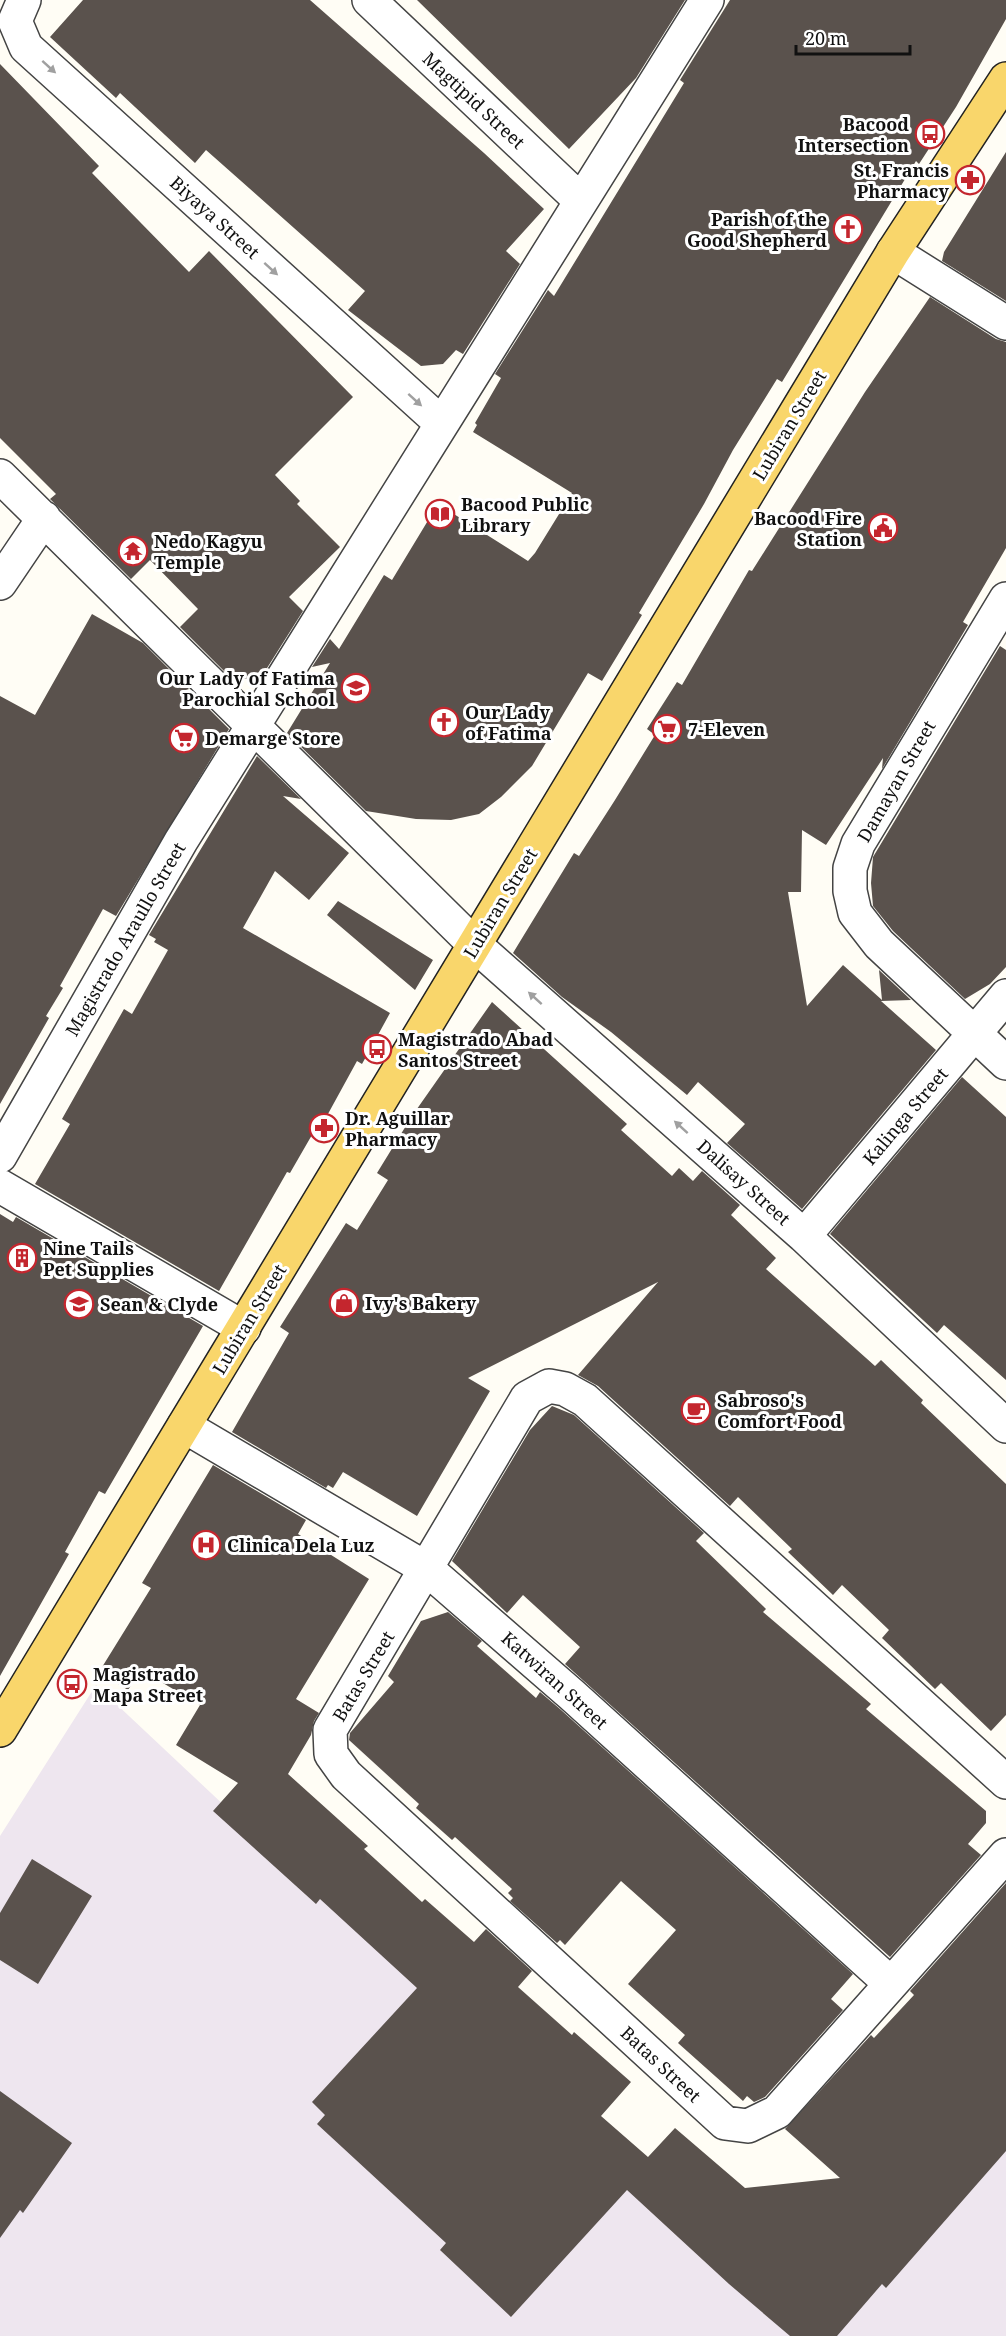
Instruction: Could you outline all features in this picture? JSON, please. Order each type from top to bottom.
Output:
[{"type":"main road","name":"Lubiran Street","points":[[0,1730],[893,252],[1006,80]]},
{"type":"street","name":"Biyaya Street","points":[[24,0],[15,21],[26,47],[441,423]]},
{"type":"street","name":"Magtipid Street","points":[[369,0],[580,200]]},
{"type":"street","points":[[254,725],[707,0]]},
{"type":"street","points":[[893,252],[1006,323]]},
{"type":"street","points":[[0,476],[475,945]]},
{"type":"street","points":[[0,583],[44,518]]},
{"type":"street","name":"Damayan Street","points":[[1006,598],[873,816],[858,843],[850,868],[850,891],[855,913],[879,944],[1006,1063]]},
{"type":"street","name":"Magistrado Araullo Street","points":[[0,1156],[180,841],[254,725]]},
{"type":"street","name":"Dalisay Street","points":[[475,945],[804,1236],[1006,1426]]},
{"type":"street","name":"Kalinga Street","points":[[804,1236],[1006,996]]},
{"type":"street","points":[[0,1186],[244,1328]]},
{"type":"street","name":"Batas Street","points":[[1006,1782],[585,1400],[565,1389],[549,1386],[527,1398],[330,1730],[331,1754],[345,1775],[725,2123],[747,2126],[777,2112],[1006,1855]]},
{"type":"street","name":"Katwiran Street","points":[[184,1426],[427,1569],[572,1695],[890,1983]]},
{"type":"shaded area","points":[[96,1685],[741,2291],[1006,2006],[1006,2336],[0,2336],[0,1836]]},
{"type":"building","points":[[83,0],[310,0],[484,153],[544,209],[506,251],[520,264],[463,354],[456,350],[443,364],[421,366],[348,310],[365,291],[206,150],[195,163],[120,93],[116,98],[50,37]]},
{"type":"building","points":[[417,0],[685,0],[636,78],[569,149]]},
{"type":"building","points":[[730,0],[1006,0],[1006,19],[956,107],[919,164],[916,161],[782,382],[777,379],[733,450],[704,504],[639,613],[642,615],[602,681],[588,673],[532,766],[501,797],[479,814],[451,820],[416,819],[366,811],[287,733],[330,663],[312,667],[330,639],[339,649],[384,575],[392,580],[438,504],[528,561],[535,553],[572,493],[473,432],[477,425],[475,423],[501,378],[495,374],[548,290],[554,296],[684,83],[680,80]]},
{"type":"building","points":[[0,64],[99,166],[92,173],[189,272],[209,251],[353,397],[275,475],[300,501],[297,504],[340,547],[289,597],[303,611],[262,676],[234,681],[180,627],[198,609],[150,560],[131,579],[50,499],[56,494],[0,438]]},
{"type":"building","points":[[1006,152],[1006,301],[942,261],[944,252]]},
{"type":"building","points":[[930,297],[996,339],[1006,342],[1006,548],[963,622],[968,625],[882,769],[883,758],[826,845],[802,830],[801,892],[788,892],[807,1006],[843,965],[882,1000],[879,970],[911,1000],[881,1001],[936,1050],[802,1209],[727,1143],[745,1124],[698,1082],[687,1095],[611,1032],[562,997],[513,953],[574,853],[579,856],[655,735],[647,729],[677,682],[682,685],[749,570],[752,571],[865,392]]},
{"type":"building","points":[[92,614],[143,643],[189,689],[186,690],[195,695],[229,729],[116,916],[103,909],[60,986],[63,988],[46,1016],[49,1018],[0,1104],[0,696],[35,715]]},
{"type":"building","points":[[1000,646],[1006,650],[1006,967],[990,984],[965,999],[893,931],[873,906],[871,883],[873,857]]},
{"type":"building","points":[[257,756],[301,799],[283,796],[349,853],[309,900],[275,871],[243,928],[390,1013],[362,1064],[357,1061],[323,1123],[320,1121],[290,1173],[287,1172],[219,1291],[35,1184],[70,1124],[62,1119],[124,1009],[132,1014],[168,950],[154,942],[156,939],[149,935]]},
{"type":"building","points":[[338,901],[433,960],[415,990],[327,915]]},
{"type":"building","points":[[492,1002],[627,1124],[621,1130],[672,1176],[679,1168],[693,1181],[702,1171],[740,1205],[731,1215],[776,1258],[766,1269],[875,1366],[881,1360],[923,1400],[921,1403],[1006,1484],[1006,1715],[991,1731],[941,1683],[935,1689],[882,1638],[889,1630],[842,1585],[833,1595],[788,1552],[792,1549],[738,1497],[730,1506],[598,1386],[578,1375],[658,1282],[468,1378],[490,1391],[417,1516],[343,1472],[333,1488],[328,1485],[326,1488],[232,1432],[289,1333],[280,1327],[346,1223],[357,1230],[388,1180],[377,1173],[412,1116]]},
{"type":"building","points":[[962,1077],[1006,1117],[1006,1380],[944,1325],[937,1333],[830,1234]]},
{"type":"building","points":[[0,1214],[13,1222],[16,1217],[203,1326],[105,1494],[99,1491],[65,1552],[69,1554],[0,1676]]},
{"type":"building","points":[[552,1406],[574,1415],[704,1533],[696,1541],[766,1609],[763,1612],[871,1704],[866,1709],[986,1811],[986,1823],[968,1844],[981,1855],[890,1957],[565,1664],[580,1647],[523,1595],[507,1613],[452,1561],[530,1430]]},
{"type":"building","points":[[213,1465],[306,1520],[298,1534],[369,1579],[296,1699],[319,1713],[314,1721],[311,1735],[288,1774],[368,1846],[364,1849],[422,1902],[425,1899],[474,1942],[486,1929],[532,1971],[518,1987],[572,2035],[574,2032],[631,2082],[601,2116],[648,2157],[675,2128],[745,2188],[840,2178],[785,2129],[871,2035],[874,2038],[914,1995],[910,1991],[1006,1883],[1006,2151],[886,2288],[882,2284],[837,2336],[790,2336],[729,2284],[627,2190],[511,2317],[440,2250],[446,2243],[317,2124],[325,2115],[312,2102],[417,1988],[320,1899],[316,1904],[213,1811],[238,1783],[176,1745],[200,1705],[141,1670],[128,1690],[99,1672],[151,1588],[142,1583]]},
{"type":"building","points":[[448,1612],[482,1641],[477,1646],[536,1698],[540,1692],[560,1709],[853,1974],[831,1999],[843,2010],[765,2097],[754,2102],[747,2096],[743,2101],[678,2043],[685,2035],[628,1984],[676,1930],[621,1881],[565,1945],[560,1940],[557,1943],[510,1901],[513,1898],[508,1893],[512,1889],[455,1837],[452,1840],[416,1808],[419,1804],[349,1740],[350,1733],[394,1682],[388,1676],[421,1621]]},
{"type":"building","points":[[32,1859],[92,1896],[38,1984],[0,1960],[0,1913]]},
{"type":"building","points":[[0,2091],[72,2143],[23,2213],[20,2210],[0,2238]]},
{"type":"place","name":"Bacood Intersection","points":[[930,134]]},
{"type":"place","name":"St. Francis Pharmacy","points":[[970,180]]},
{"type":"place","name":"Parish of the Good Shepherd","points":[[848,229]]},
{"type":"place","name":"Bacood Public Library","points":[[440,514]]},
{"type":"place","name":"Bacood Fire Station","points":[[883,528]]},
{"type":"place","name":"Nedo Kagyu Temple","points":[[133,551]]},
{"type":"place","name":"Our Lady of Fatima Parochial School","points":[[356,688]]},
{"type":"place","name":"Our Lady of Fatima","points":[[444,722]]},
{"type":"place","name":"7-Eleven","points":[[667,729]]},
{"type":"place","name":"Demarge Store","points":[[184,738]]},
{"type":"place","name":"Magistrado Abad Santos Street","points":[[377,1049]]},
{"type":"place","name":"Dr. Aguillar Pharmacy","points":[[324,1128]]},
{"type":"place","name":"Nine Tails Pet Supplies","points":[[22,1258]]},
{"type":"place","name":"Ivy's Bakery","points":[[344,1303]]},
{"type":"place","name":"Sean & Clyde","points":[[79,1304]]},
{"type":"place","name":"Sabroso's Comfort Food","points":[[696,1410]]},
{"type":"place","name":"Clinica Dela Luz","points":[[206,1545]]},
{"type":"place","name":"Magistrado Mapa Street","points":[[72,1684]]}]
